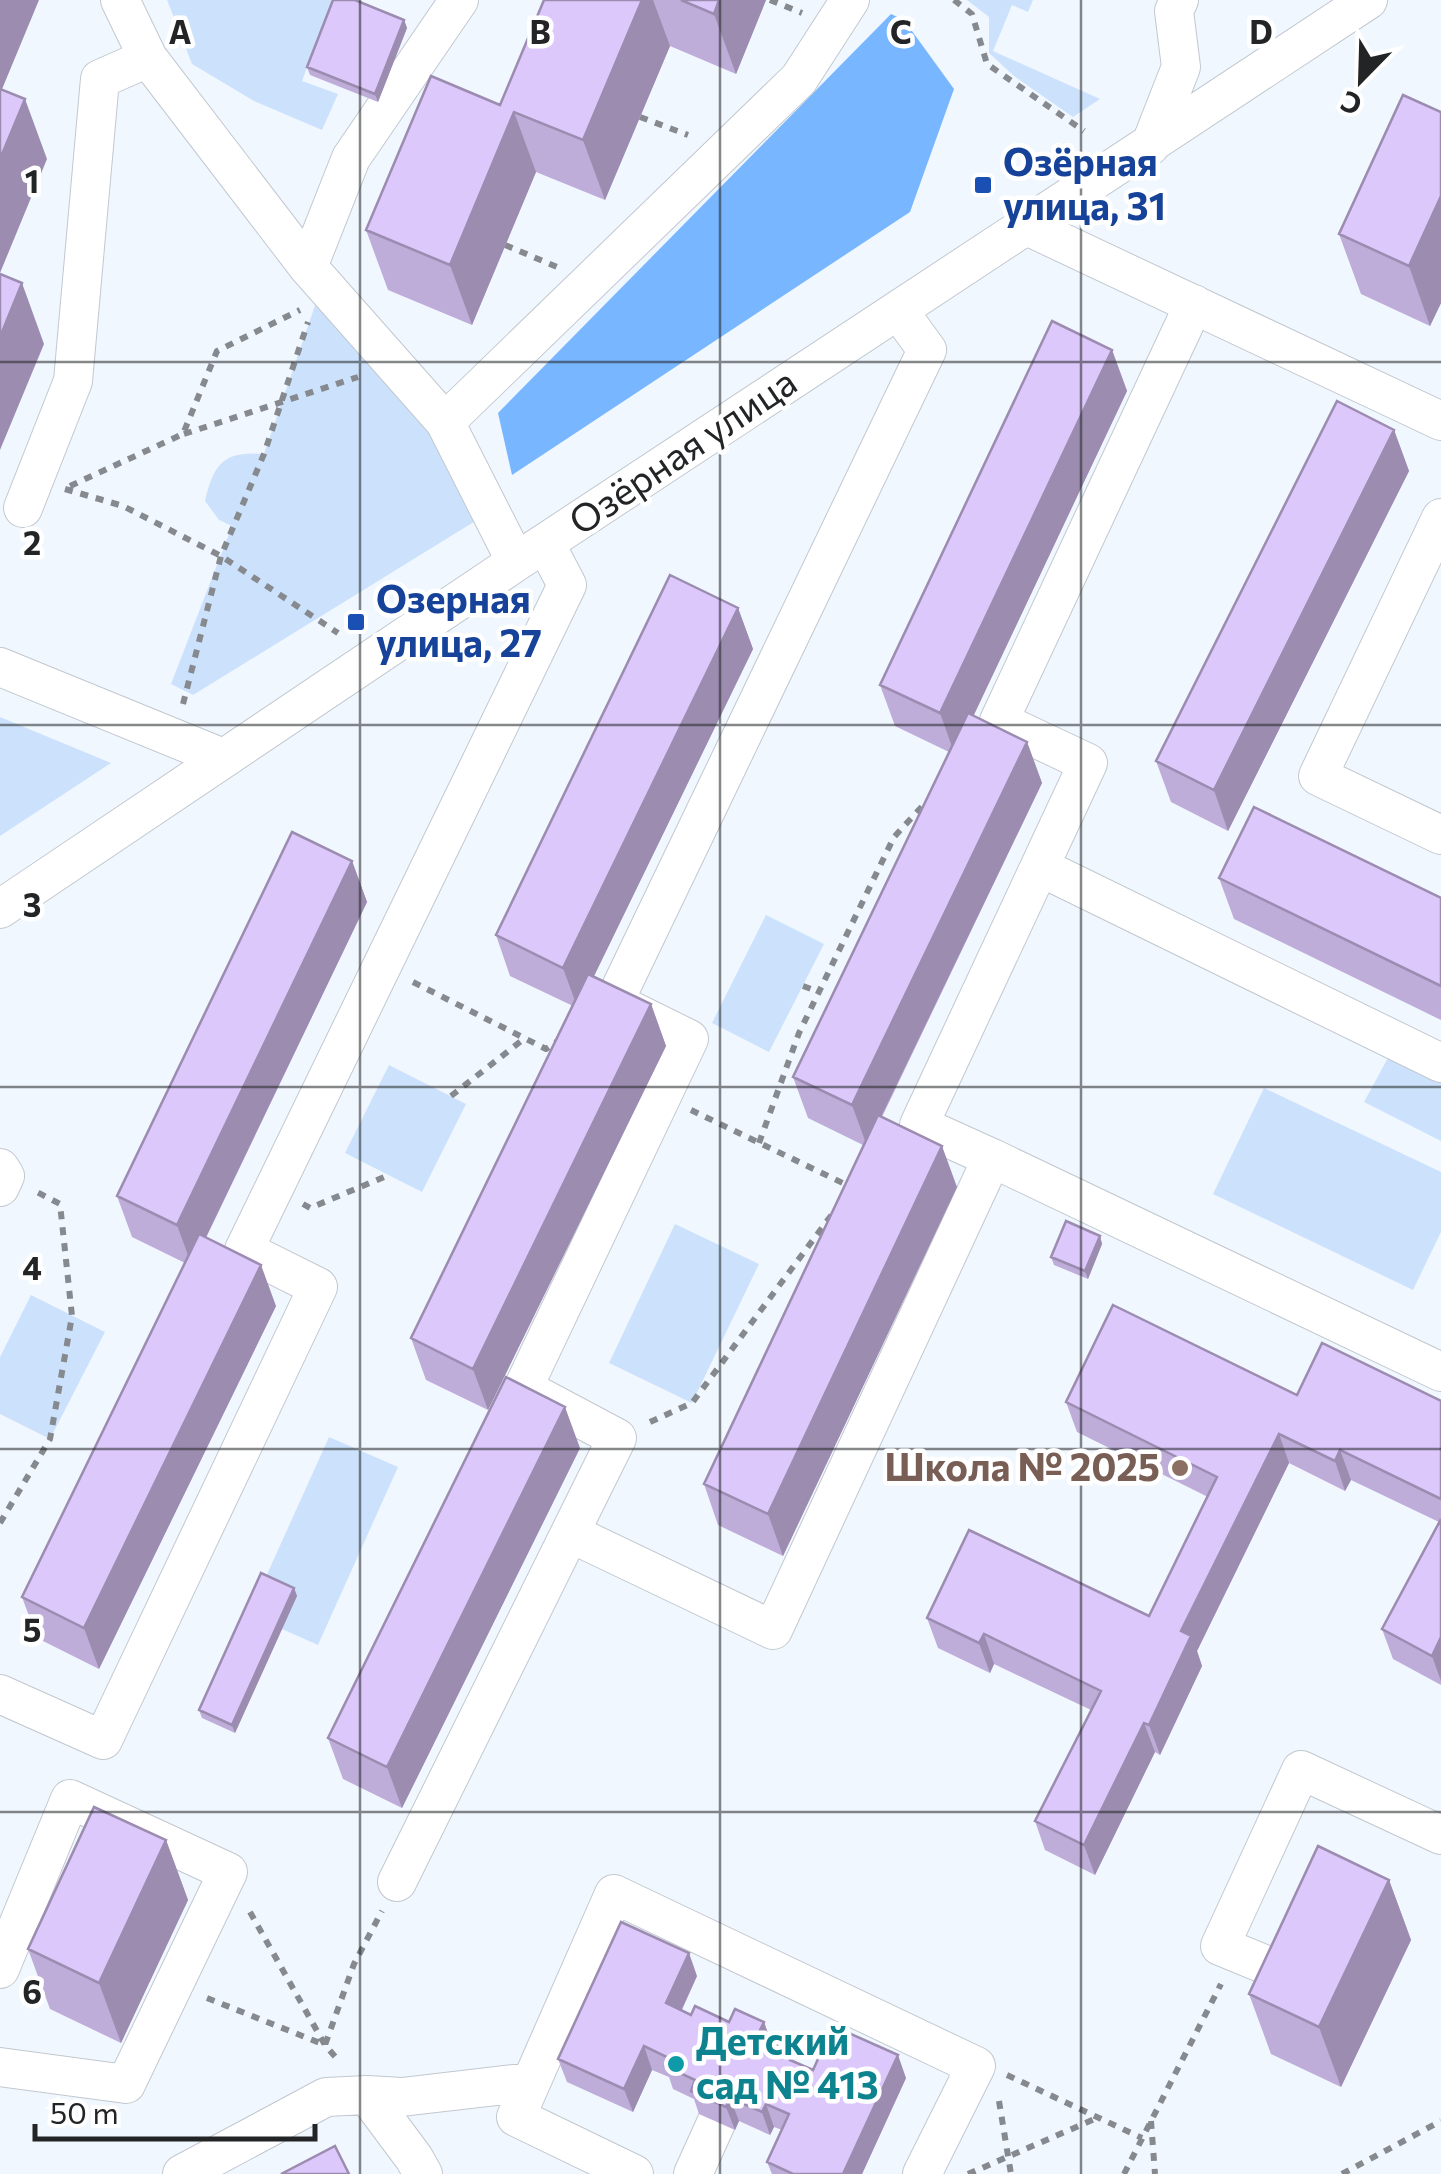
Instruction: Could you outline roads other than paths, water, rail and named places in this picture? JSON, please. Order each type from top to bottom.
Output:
[{"type":"street","points":[[3,1704],[102,1740],[318,1287],[244,1250],[567,585],[530,552],[446,422],[395,365],[311,285],[148,58],[120,0]]},
{"type":"street","points":[[311,285],[351,158],[459,0]]},
{"type":"street","points":[[446,422],[799,79],[850,0]]},
{"type":"street","points":[[1150,146],[1181,67],[1174,12],[1179,0]]},
{"type":"street","name":"Озёрная улица","points":[[0,909],[530,552],[1368,0]]},
{"type":"street","points":[[23,508],[73,382],[100,79],[148,58]]},
{"type":"street","points":[[1027,226],[1441,420]]},
{"type":"street","points":[[1194,304],[999,721],[1088,763],[920,1125],[1441,1372]]},
{"type":"street","points":[[397,1882],[617,1438],[523,1388],[689,1039],[614,1002],[926,350],[898,310]]},
{"type":"street","points":[[1441,518],[1318,776],[1441,836]]},
{"type":"street","points":[[0,667],[223,758]]},
{"type":"street","points":[[1040,867],[1441,1063]]},
{"type":"street","points":[[570,1533],[773,1630],[992,1158]]},
{"type":"street","points":[[1305,1981],[1220,1946],[1300,1770],[1441,1835]]},
{"type":"street","points":[[0,1968],[70,1799],[228,1872],[126,2084],[0,2068]]},
{"type":"street","points":[[634,2174],[516,2117],[614,1894],[985,2067],[922,2174]]},
{"type":"street","points":[[182,2174],[326,2097],[402,2097],[530,2082]]},
{"type":"street","points":[[367,2096],[422,2174]]},
{"type":"street","points":[[693,2174],[717,2121]]},
{"type":"place","name":"Озёрная улица, 31","points":[[983,185]]},
{"type":"place","name":"Озерная улица, 27","points":[[356,622]]},
{"type":"place","name":"Школа № 2025","points":[[1180,1468]]},
{"type":"place","name":"Детский сад № 413","points":[[676,2064]]}]
